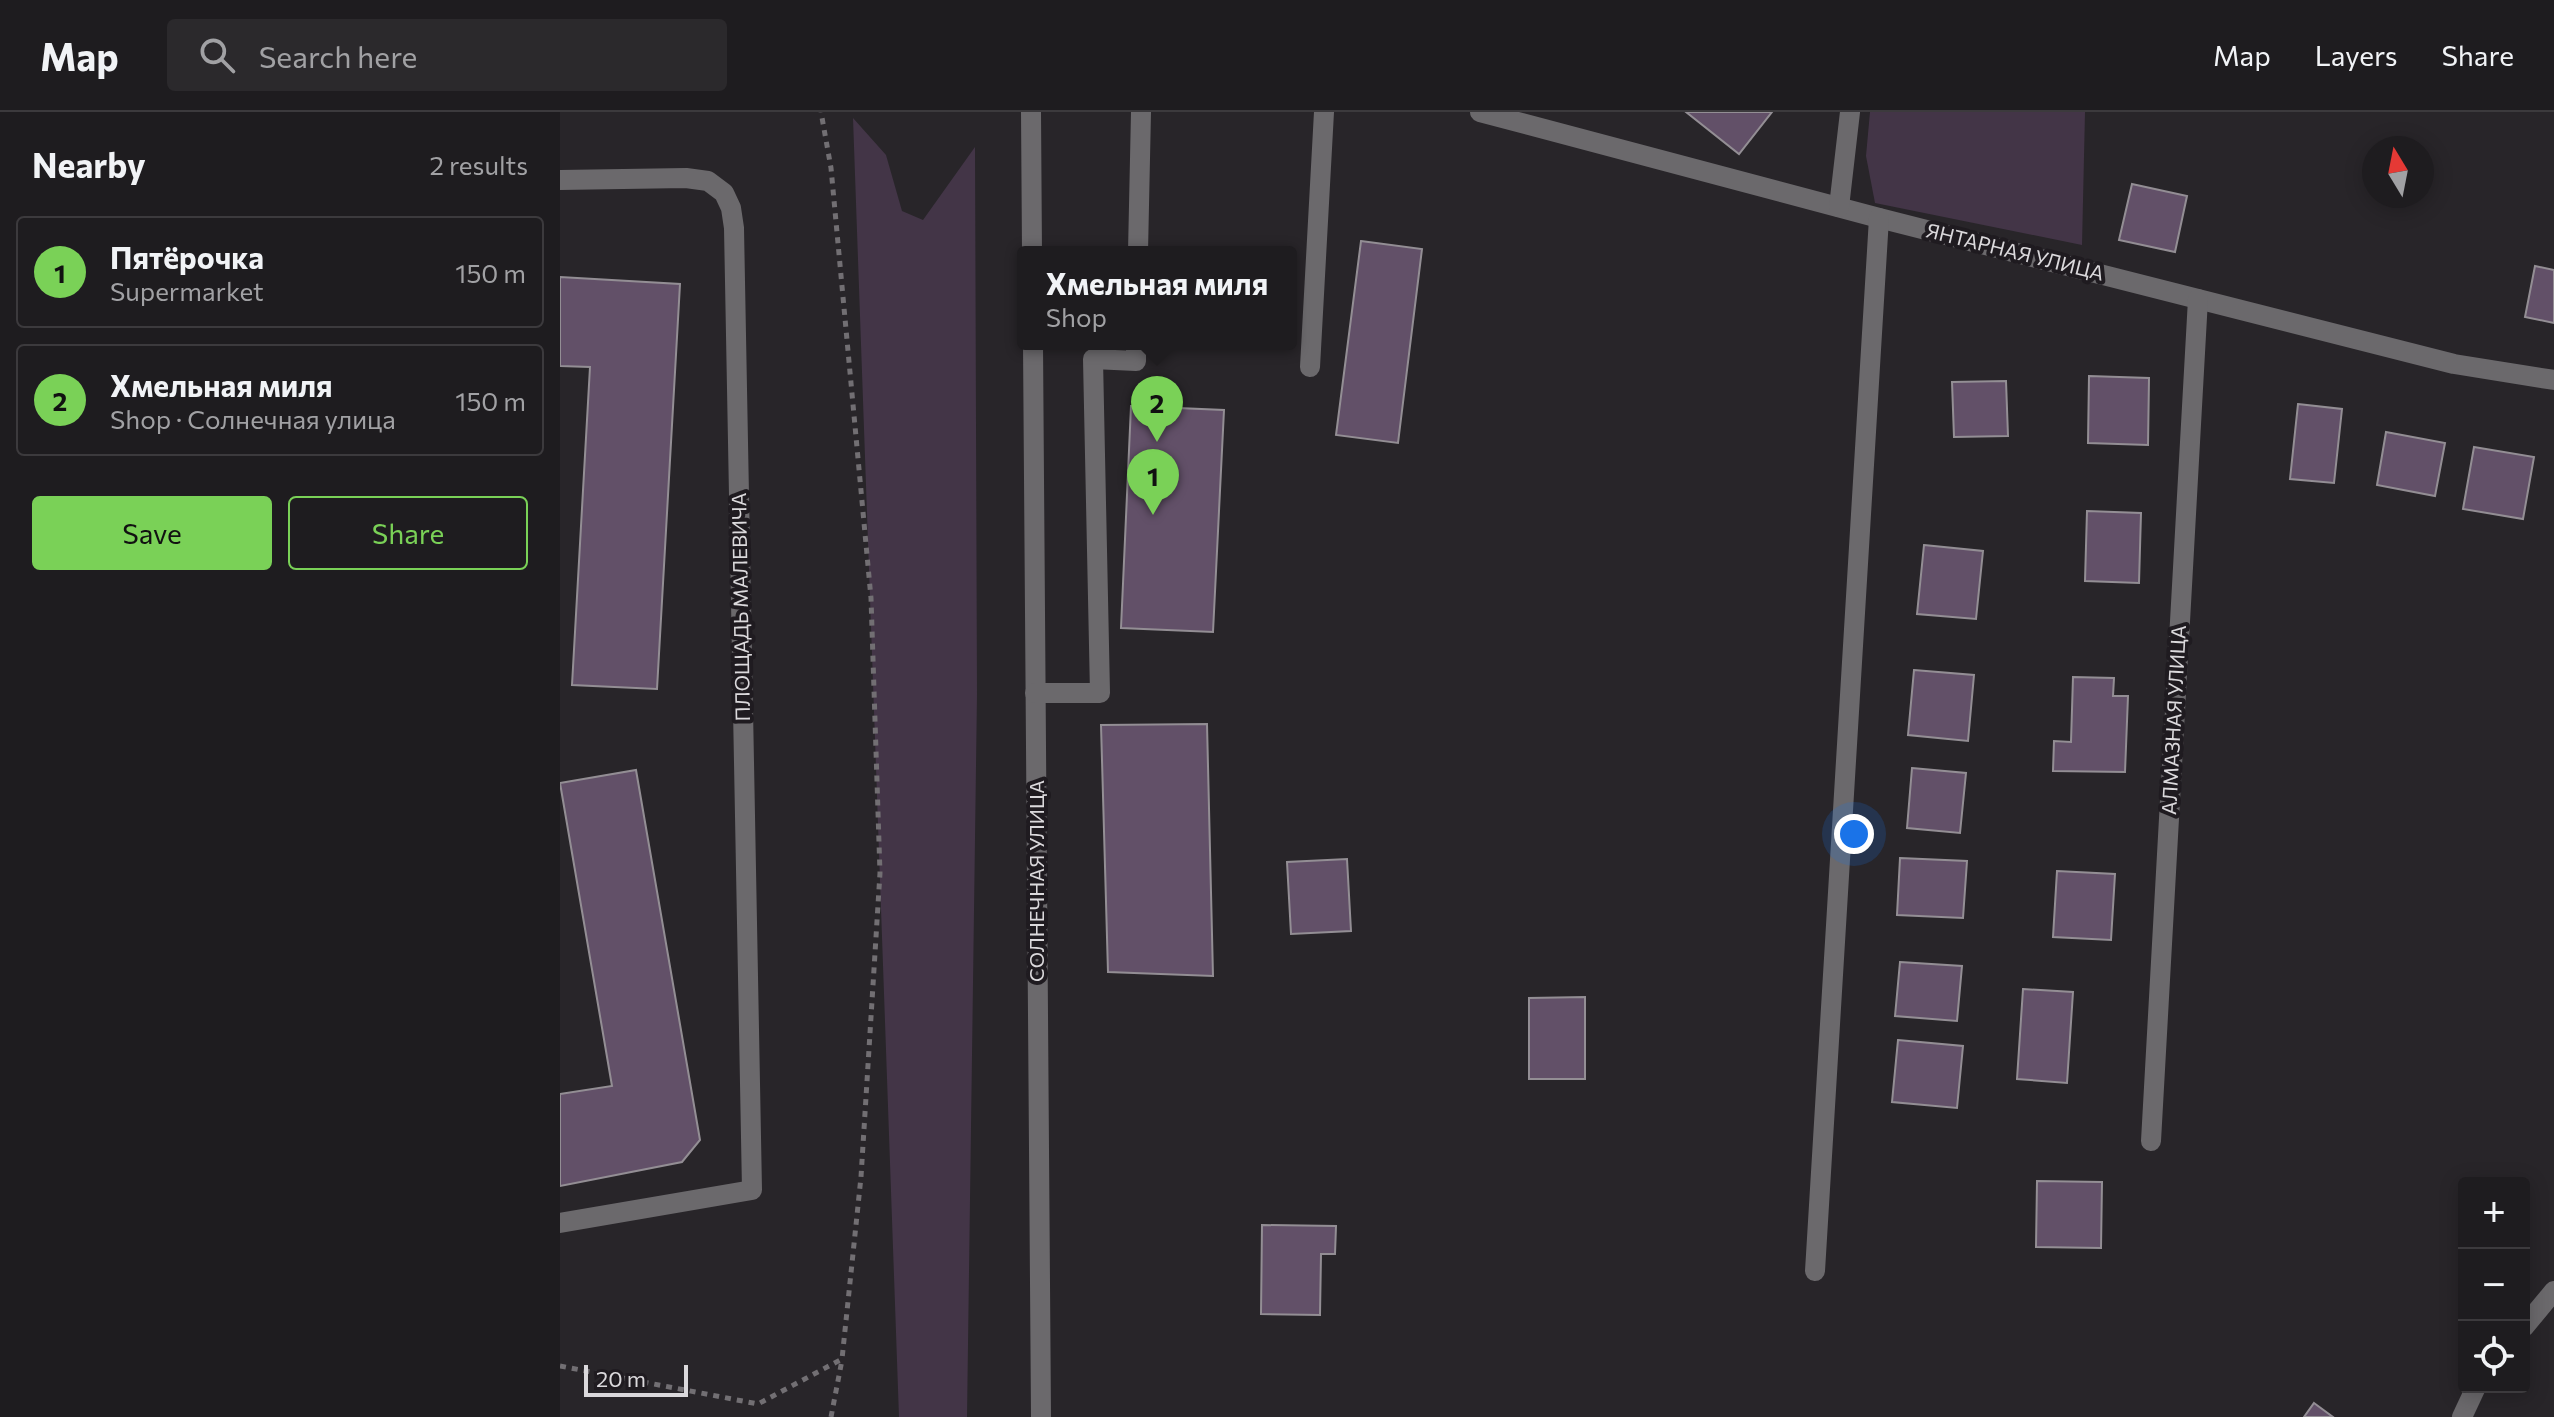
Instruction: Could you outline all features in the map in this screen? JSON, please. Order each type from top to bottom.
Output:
[{"type":"street","points":[[1031,112],[1032,246]]},
{"type":"street","points":[[1138,246],[1141,112]]},
{"type":"street","points":[[1310,367],[1324,112]]},
{"type":"street","name":"ЯНТАРНАЯ УЛИЦА","points":[[1480,112],[1879,218],[2454,364],[2554,380]]},
{"type":"street","points":[[1839,207],[1850,112]]},
{"type":"street","name":"ПЛОЩАДЬ МАЛЕВИЧА","points":[[560,180],[697,179],[708,181],[724,193],[731,208],[735,243],[752,1190],[560,1223]]},
{"type":"street","points":[[1815,1271],[1879,218]]},
{"type":"street","name":"АЛМАЗНАЯ УЛИЦА","points":[[2151,1141],[2198,299]]},
{"type":"street","name":"СОЛНЕЧНАЯ УЛИЦА","points":[[1033,350],[1041,1417]]},
{"type":"street","points":[[1035,693],[1100,693],[1093,359],[1136,361],[1136,350]]},
{"type":"street","points":[[2529,1321],[2554,1291]]},
{"type":"street","points":[[2462,1417],[2473,1393]]},
{"type":"path","points":[[821,112],[831,168],[871,598],[880,873],[861,1177],[842,1359],[831,1417]]},
{"type":"path","points":[[560,1366],[758,1404],[842,1359]]},
{"type":"shaded area","points":[[1870,112],[2085,112],[2082,245],[1875,203],[1866,156]]},
{"type":"shaded area","points":[[853,118],[886,155],[902,211],[923,220],[975,147],[977,694],[967,1417],[899,1417]]},
{"type":"building","points":[[1686,112],[1772,112],[1739,154]]},
{"type":"building","points":[[2132,184],[2187,196],[2175,252],[2119,240]]},
{"type":"building","points":[[1361,241],[1422,249],[1398,443],[1336,435]]},
{"type":"building","points":[[2535,266],[2554,270],[2554,323],[2525,317]]},
{"type":"building","points":[[560,277],[680,284],[657,689],[572,685],[590,367],[560,366]]},
{"type":"building","points":[[2089,376],[2149,378],[2148,445],[2088,443]]},
{"type":"building","points":[[2006,381],[2008,436],[1954,437],[1952,382]]},
{"type":"building","points":[[2298,404],[2342,409],[2334,483],[2290,479]]},
{"type":"building","points":[[1131,406],[1224,410],[1213,632],[1121,628]]},
{"type":"building","points":[[2386,432],[2445,443],[2435,496],[2377,485]]},
{"type":"building","points":[[2474,447],[2534,457],[2523,519],[2463,509]]},
{"type":"building","points":[[2087,511],[2141,513],[2139,583],[2085,581]]},
{"type":"building","points":[[1924,545],[1983,551],[1976,619],[1917,614]]},
{"type":"building","points":[[1914,670],[1974,675],[1968,741],[1908,735]]},
{"type":"building","points":[[2073,677],[2114,678],[2113,696],[2128,696],[2125,772],[2053,771],[2054,741],[2071,742]]},
{"type":"building","points":[[1207,724],[1213,976],[1108,972],[1101,725]]},
{"type":"building","points":[[1912,768],[1966,773],[1960,833],[1907,828]]},
{"type":"building","points":[[636,770],[700,1140],[682,1162],[560,1186],[560,1094],[612,1086],[560,783]]},
{"type":"building","points":[[1900,858],[1967,861],[1963,918],[1897,915]]},
{"type":"building","points":[[1347,859],[1351,931],[1291,934],[1287,862]]},
{"type":"building","points":[[2057,871],[2115,874],[2111,940],[2053,937]]},
{"type":"building","points":[[1900,962],[1962,966],[1957,1021],[1895,1016]]},
{"type":"building","points":[[2023,989],[2073,992],[2067,1083],[2017,1079]]},
{"type":"building","points":[[1585,997],[1585,1079],[1529,1079],[1529,998]]},
{"type":"building","points":[[1898,1040],[1963,1046],[1957,1108],[1892,1102]]},
{"type":"building","points":[[2037,1181],[2102,1182],[2101,1248],[2036,1247]]},
{"type":"building","points":[[1262,1225],[1336,1226],[1335,1254],[1321,1254],[1320,1315],[1261,1314]]},
{"type":"building","points":[[2314,1403],[2333,1417],[2304,1417]]},
{"type":"place","name":"Хмельная миля","points":[[1157,442]]},
{"type":"place","name":"Пятёрочка","points":[[1153,515]]}]
